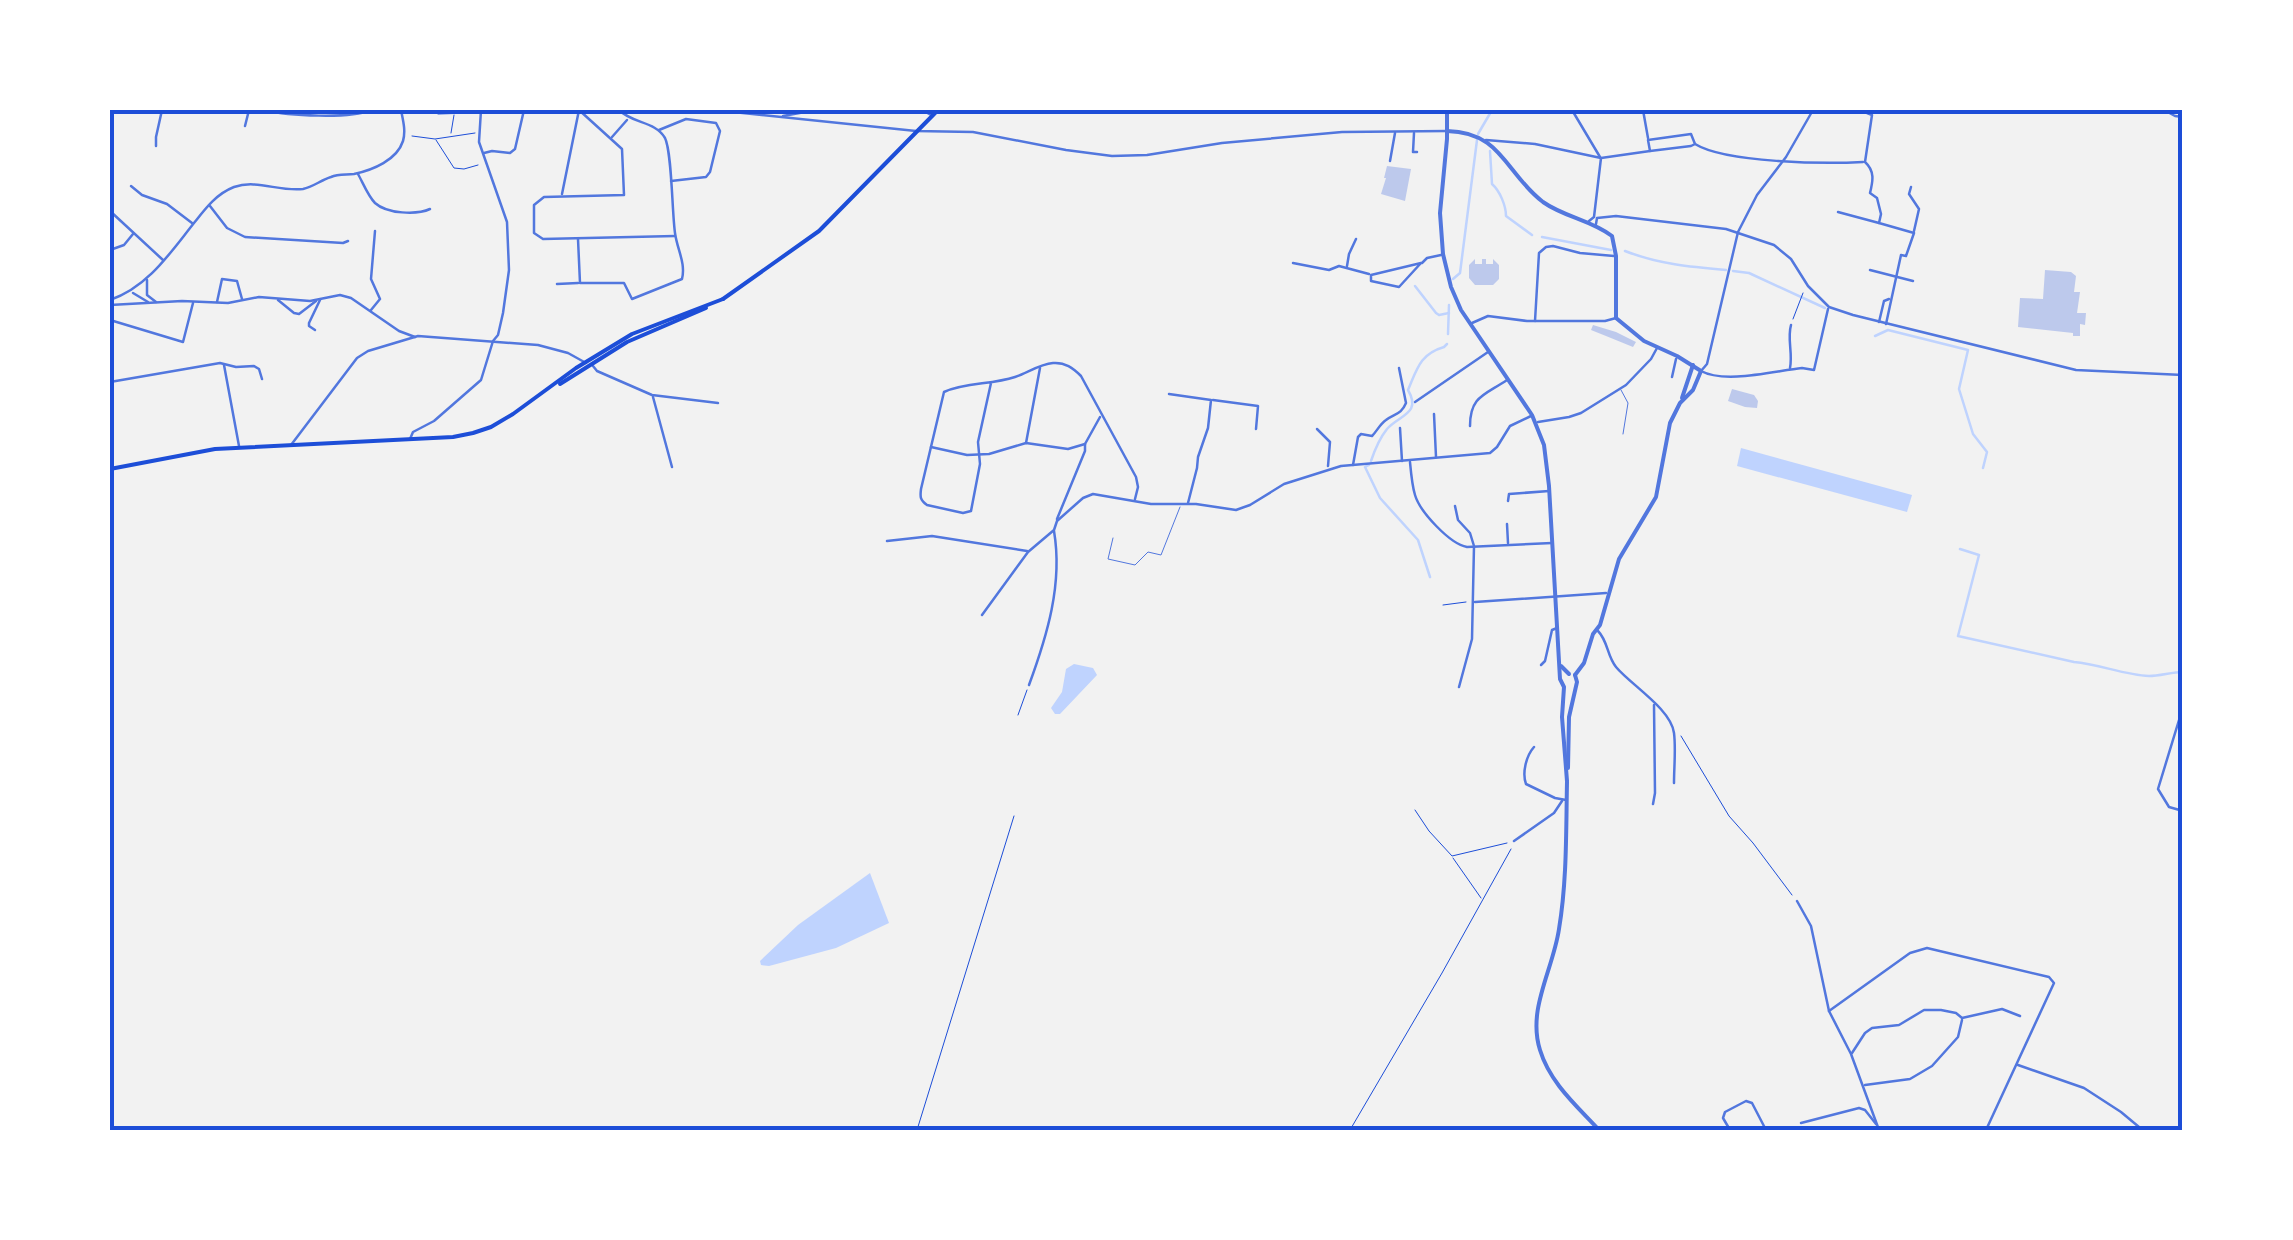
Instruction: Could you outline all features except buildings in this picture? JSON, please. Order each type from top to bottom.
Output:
[{"type":"main road","points":[[110,468],[215,449],[473,434],[491,427],[632,334],[723,299],[819,231],[938,110]]},
{"type":"street","points":[[156,146],[162,110]]},
{"type":"street","points":[[246,126],[249,110]]},
{"type":"street","points":[[265,110],[350,115],[371,110]]},
{"type":"street","points":[[110,303],[150,275],[224,192],[256,183],[301,189],[388,160],[398,150],[404,135],[401,110]]},
{"type":"street","points":[[483,154],[492,150],[510,153],[515,149],[524,110]]},
{"type":"street","points":[[579,110],[622,149],[624,194],[544,197],[534,205],[534,233],[543,239],[675,236]]},
{"type":"street","points":[[562,195],[579,110]]},
{"type":"street","points":[[556,284],[624,283],[632,298],[682,279],[684,270],[675,236],[666,140],[652,125],[628,119],[619,110]]},
{"type":"street","points":[[714,110],[916,131],[973,132],[1077,152],[1127,156],[1342,132],[1447,131],[1600,158],[1695,144]]},
{"type":"street","points":[[778,117],[816,110]]},
{"type":"street","points":[[922,110],[932,115]]},
{"type":"street","points":[[1446,110],[1440,213],[1443,254],[1455,298],[1536,422],[1546,459],[1564,686],[1567,782]]},
{"type":"street","points":[[1572,110],[1600,158],[1594,217],[1588,221]]},
{"type":"street","points":[[1644,110],[1650,151]]},
{"type":"street","points":[[1680,403],[1693,390],[1700,370],[1707,364],[1738,232],[1813,110]]},
{"type":"street","points":[[1865,162],[1872,115],[1868,110]]},
{"type":"street","points":[[2164,110],[2183,118]]},
{"type":"street","points":[[410,439],[413,432],[434,421],[482,380],[493,340],[498,335],[509,270],[508,237],[478,134],[480,112]]},
{"type":"street","points":[[800,119],[801,113]]},
{"type":"street","points":[[610,139],[628,119]]},
{"type":"street","points":[[658,130],[686,119],[716,123],[720,130],[706,178],[670,181]]},
{"type":"street","points":[[1390,160],[1395,132]]},
{"type":"street","points":[[1406,151],[1415,152],[1414,132]]},
{"type":"street","points":[[1648,140],[1690,134],[1702,148],[1726,153],[1782,161],[1865,162],[1871,168],[1870,193],[1877,198],[1879,223]]},
{"type":"street","points":[[1486,140],[1520,182],[1544,203],[1588,221],[1612,236],[1616,256],[1616,318]]},
{"type":"street","points":[[357,173],[377,205],[420,213],[430,209]]},
{"type":"street","points":[[131,186],[142,196],[167,204],[194,224]]},
{"type":"street","points":[[1886,324],[1900,255],[1906,256],[1919,209],[1909,194],[1911,187]]},
{"type":"street","points":[[209,205],[227,228],[245,237],[348,241]]},
{"type":"street","points":[[1595,209],[1605,217]]},
{"type":"street","points":[[110,210],[163,260]]},
{"type":"street","points":[[1838,212],[1914,232]]},
{"type":"street","points":[[1596,225],[1597,218],[1632,217],[1738,232],[1774,245],[1829,308],[2076,370],[2183,375]]},
{"type":"street","points":[[110,250],[124,245],[134,232]]},
{"type":"street","points":[[370,310],[380,299],[371,279],[376,232]]},
{"type":"street","points":[[578,238],[580,283]]},
{"type":"street","points":[[1347,268],[1356,239]]},
{"type":"street","points":[[1536,321],[1538,254],[1546,247],[1616,256]]},
{"type":"street","points":[[1372,274],[1371,282],[1396,288],[1427,258],[1443,254]]},
{"type":"street","points":[[1293,264],[1329,270],[1338,266],[1372,274],[1421,263]]},
{"type":"street","points":[[1870,270],[1913,281]]},
{"type":"street","points":[[150,275],[146,295],[157,302]]},
{"type":"street","points":[[217,303],[222,279],[237,281],[242,301]]},
{"type":"street","points":[[129,292],[149,302]]},
{"type":"street","points":[[129,292],[134,304]]},
{"type":"street","points":[[110,303],[217,303],[259,297],[295,302],[340,295],[414,337]]},
{"type":"street","points":[[1879,322],[1884,302],[1890,298]]},
{"type":"street","points":[[277,299],[298,314],[319,300]]},
{"type":"street","points":[[315,330],[308,326],[319,300]]},
{"type":"street","points":[[110,320],[183,342],[194,302]]},
{"type":"street","points":[[1616,318],[1644,341],[1700,370],[1730,376],[1814,370],[1829,308]]},
{"type":"street","points":[[1470,324],[1488,316],[1536,321],[1616,318]]},
{"type":"street","points":[[1790,370],[1791,325]]},
{"type":"street","points":[[398,342],[399,330]]},
{"type":"street","points":[[291,445],[357,358],[414,337],[551,347],[652,395],[718,403]]},
{"type":"street","points":[[1536,422],[1580,414],[1626,385],[1657,348]]},
{"type":"street","points":[[1415,402],[1489,351]]},
{"type":"street","points":[[1672,377],[1677,356]]},
{"type":"street","points":[[110,382],[210,363],[254,366],[262,379]]},
{"type":"street","points":[[991,383],[978,442],[980,464],[971,511],[963,514],[922,502],[944,392],[991,383],[1050,363],[1071,367],[1081,376],[1136,478],[1135,501]]},
{"type":"street","points":[[223,364],[239,447]]},
{"type":"street","points":[[1561,676],[1572,674],[1584,662],[1626,544],[1656,498],[1670,423],[1693,365]]},
{"type":"street","points":[[1026,443],[1040,366]]},
{"type":"street","points":[[1353,464],[1358,437],[1372,436],[1387,418],[1401,414],[1404,408],[1399,368]]},
{"type":"street","points":[[1470,426],[1476,401],[1508,380]]},
{"type":"street","points":[[1169,394],[1258,406],[1256,429]]},
{"type":"street","points":[[652,395],[672,467]]},
{"type":"street","points":[[1184,504],[1208,428],[1212,400]]},
{"type":"street","points":[[1029,685],[1057,584],[1056,520],[1085,450],[1084,444],[1101,414]]},
{"type":"street","points":[[1434,414],[1436,458]]},
{"type":"street","points":[[1056,520],[1093,494],[1151,504],[1236,510],[1284,484],[1353,464],[1490,453],[1498,448],[1510,426],[1532,415]]},
{"type":"street","points":[[1400,428],[1402,461]]},
{"type":"street","points":[[1317,429],[1330,442],[1328,470]]},
{"type":"street","points":[[931,447],[967,455],[1026,443],[1068,448],[1084,444]]},
{"type":"street","points":[[1410,460],[1420,508],[1454,544],[1461,547],[1552,543]]},
{"type":"street","points":[[1508,502],[1509,494],[1549,491]]},
{"type":"street","points":[[1455,506],[1458,520],[1470,533],[1474,546],[1472,639],[1459,687]]},
{"type":"street","points":[[1507,524],[1508,545]]},
{"type":"street","points":[[982,615],[1028,552],[1054,530]]},
{"type":"street","points":[[887,541],[932,536],[1028,552]]},
{"type":"street","points":[[1474,602],[1608,593]]},
{"type":"street","points":[[1541,665],[1552,630],[1557,628]]},
{"type":"street","points":[[1597,630],[1604,636],[1614,665],[1674,728],[1674,782]]},
{"type":"street","points":[[1560,666],[1578,679],[1569,718],[1561,916],[1541,992],[1537,1037],[1552,1078],[1600,1130]]},
{"type":"street","points":[[1564,686],[1574,686]]},
{"type":"street","points":[[1652,804],[1654,704]]},
{"type":"street","points":[[2183,706],[2181,725],[2158,788],[2169,807],[2183,811]]},
{"type":"street","points":[[1534,747],[1529,752],[1526,784],[1565,800]]},
{"type":"street","points":[[1514,842],[1554,813],[1565,800]]},
{"type":"street","points":[[1797,901],[1811,926],[1830,1012],[1852,1054],[1878,1128]]},
{"type":"street","points":[[1830,1012],[1910,954],[1927,948],[2050,977],[2054,983],[1986,1130]]},
{"type":"street","points":[[1962,1018],[2002,1009],[2020,1016]]},
{"type":"street","points":[[1852,1054],[1872,1028],[1899,1024],[1924,1010],[1956,1013],[1962,1018]]},
{"type":"street","points":[[1864,1086],[1910,1079],[1932,1066],[1958,1037],[1962,1018]]},
{"type":"street","points":[[2016,1064],[2084,1088],[2140,1130]]},
{"type":"street","points":[[1730,1130],[1725,1112],[1746,1101],[1752,1102],[1766,1130]]},
{"type":"street","points":[[1801,1122],[1859,1108],[1868,1113],[1878,1128]]},
{"type":"lane","points":[[1620,389],[1628,404],[1623,434]]},
{"type":"lane","points":[[1113,538],[1108,559],[1135,565],[1148,552],[1161,555],[1184,504]]},
{"type":"path","points":[[438,114],[480,112]]},
{"type":"path","points":[[450,136],[454,114]]},
{"type":"path","points":[[404,135],[435,138],[478,134]]},
{"type":"path","points":[[435,138],[454,168],[486,162]]},
{"type":"path","points":[[1791,325],[1802,296]]},
{"type":"path","points":[[1443,605],[1474,602]]},
{"type":"path","points":[[1018,715],[1029,685]]},
{"type":"path","points":[[1674,728],[1729,816],[1797,901]]},
{"type":"path","points":[[1415,810],[1483,901]]},
{"type":"path","points":[[917,1130],[1014,816]]},
{"type":"path","points":[[1452,856],[1514,842]]},
{"type":"path","points":[[1350,1129],[1514,842]]},
{"type":"water","points":[[1741,448],[1912,495],[1907,512],[1737,466]]},
{"type":"water","points":[[1074,664],[1093,668],[1097,675],[1060,714],[1055,714],[1051,708],[1062,692],[1066,669]]},
{"type":"water","points":[[870,873],[889,923],[836,948],[761,965],[760,961],[798,925]]},
{"type":"waterway","points":[[1478,134],[1492,110]]},
{"type":"waterway","points":[[1453,279],[1460,273],[1477,140]]},
{"type":"waterway","points":[[1490,151],[1492,184],[1502,199],[1506,216],[1532,235]]},
{"type":"waterway","points":[[1542,237],[1611,250]]},
{"type":"waterway","points":[[1625,251],[1662,262],[1726,270]]},
{"type":"waterway","points":[[1733,271],[1749,273],[1825,308]]},
{"type":"waterway","points":[[1415,286],[1436,313],[1449,313]]},
{"type":"waterway","points":[[1448,334],[1449,305]]},
{"type":"waterway","points":[[1875,336],[1888,330],[1968,350],[1959,389],[1973,434],[1987,452],[1983,468]]},
{"type":"waterway","points":[[1371,461],[1387,429],[1411,409],[1408,390],[1420,363],[1447,344]]},
{"type":"waterway","points":[[1369,465],[1365,467],[1380,498],[1418,540],[1430,577]]},
{"type":"waterway","points":[[1960,549],[1979,555],[1958,636],[2140,675],[2183,672]]}]
